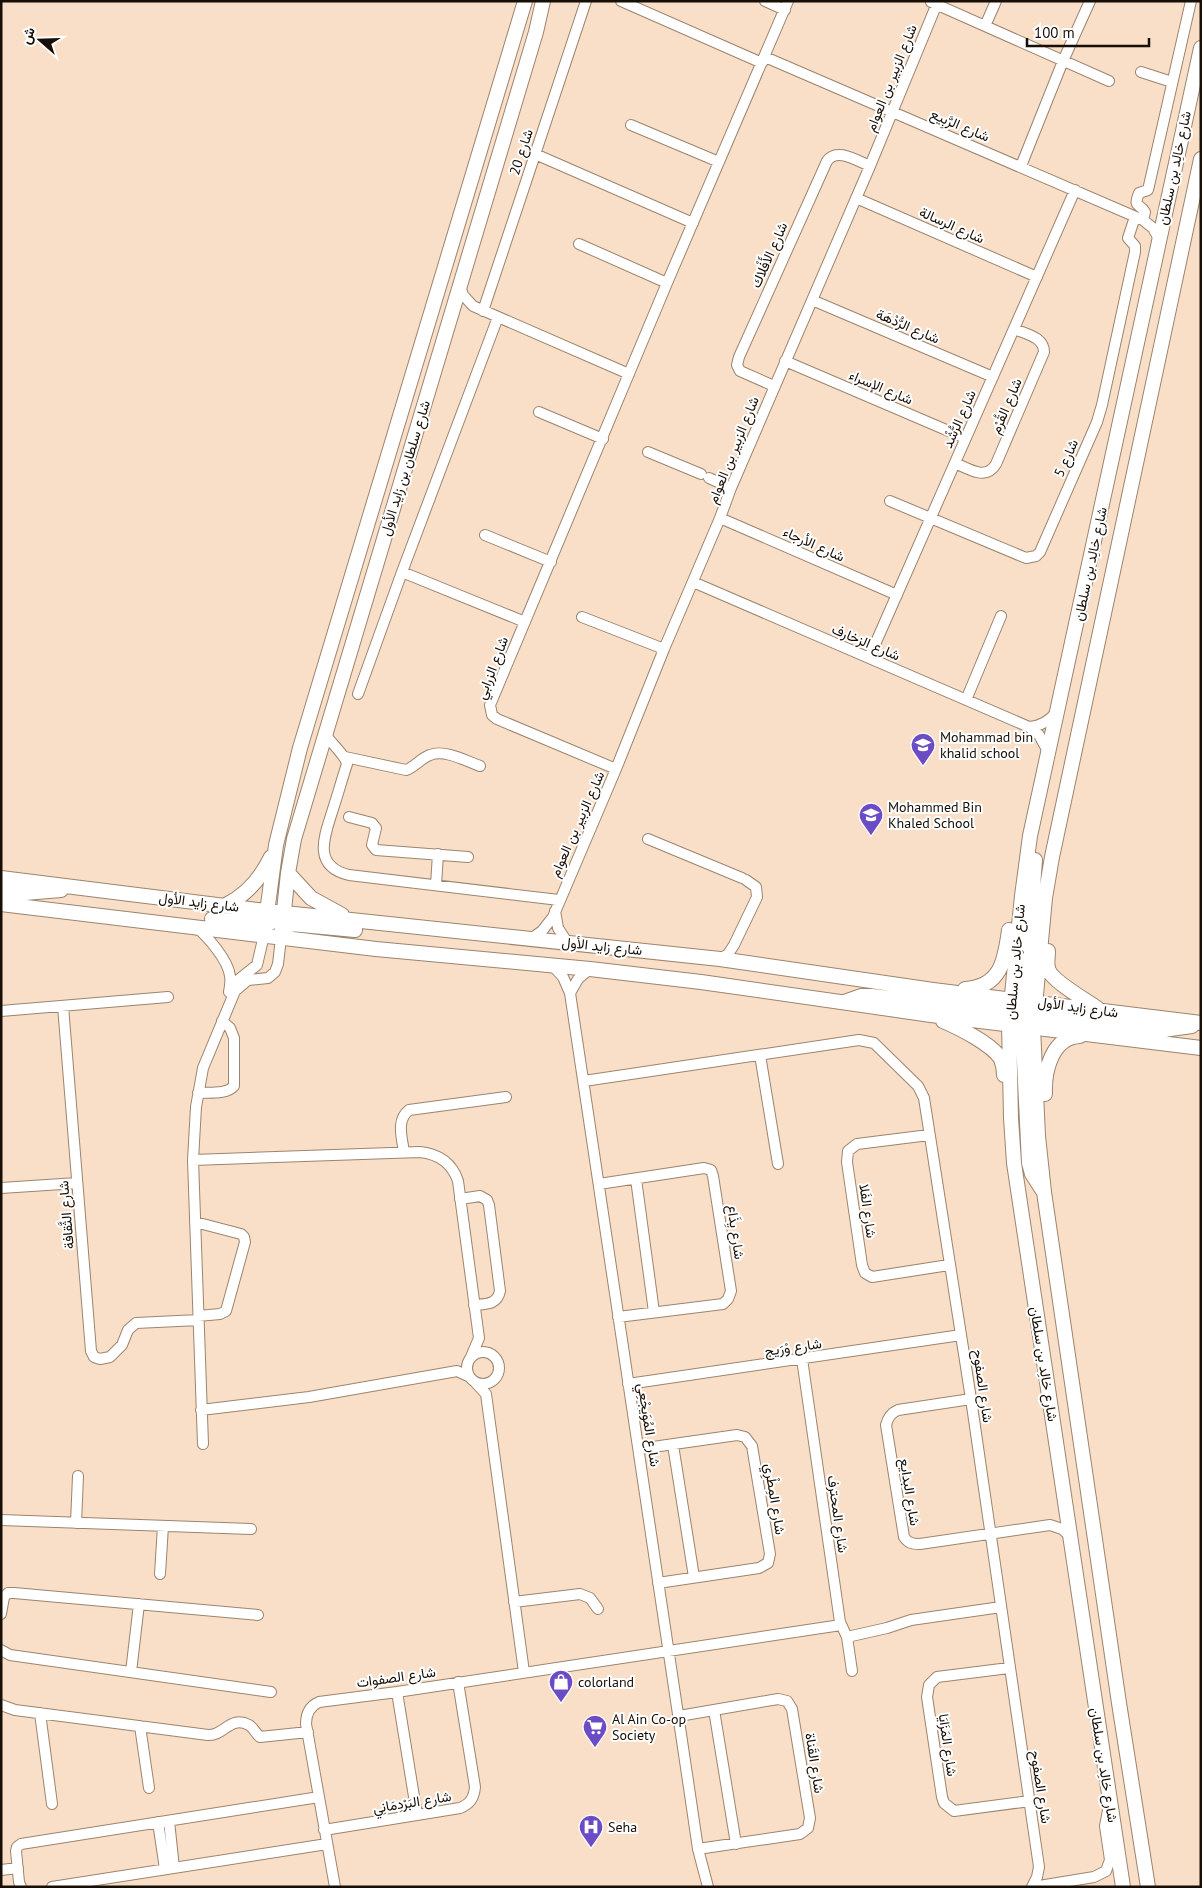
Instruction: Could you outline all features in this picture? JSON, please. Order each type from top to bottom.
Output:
[{"type":"main road","name":"شارع سلطان بن زايد الأول","points":[[265,923],[276,845],[302,739],[525,1]]},
{"type":"main road","name":"شارع سلطان بن زايد الأول","points":[[283,938],[288,873],[294,839],[536,32],[543,1]]},
{"type":"main road","name":"شارع خالِد بن سلطان","points":[[1148,1887],[1044,1192],[1022,1013],[1022,896],[1030,836],[1201,48]]},
{"type":"main road","name":"شارع خالِد بن سلطان","points":[[1123,1887],[1072,1537],[1020,1207],[1011,1118],[1022,1013],[1063,800],[1201,160]]},
{"type":"main road","points":[[419,422],[412,418],[409,413],[420,374],[423,343]]},
{"type":"main road","points":[[1030,836],[1034,847],[1035,867],[1022,1013],[1027,1152],[1032,1174],[1044,1192]]},
{"type":"main road","points":[[226,905],[240,898],[252,886],[266,866],[276,845]]},
{"type":"main road","points":[[288,873],[311,898],[354,921]]},
{"type":"main road","name":"شارع زايد الأول","points":[[1,878],[226,905],[265,923],[283,938],[394,951],[590,968],[931,1015],[1102,1011],[1201,1023]]},
{"type":"main road","points":[[1,891],[37,893],[76,887]]},
{"type":"main road","points":[[933,990],[976,988],[989,982],[1004,961],[1010,926],[1022,896]]},
{"type":"main road","points":[[1045,898],[1050,923],[1049,971],[1077,995],[1102,1011]]},
{"type":"main road","name":"شارع زايد الأول","points":[[1,904],[196,927],[265,923]]},
{"type":"main road","points":[[113,917],[134,912],[145,912],[265,923],[274,922],[284,912]]},
{"type":"main road","name":"شارع زايد الأول","points":[[284,912],[720,959],[933,990],[1022,1013],[1096,1035],[1201,1048]]},
{"type":"main road","points":[[283,938],[284,930],[291,924],[414,936],[440,930]]},
{"type":"main road","points":[[842,1003],[851,998],[872,996],[1163,1030],[1184,1028],[1201,1023]]},
{"type":"main road","points":[[931,1015],[972,1035],[1001,1059],[1011,1118]]},
{"type":"main road","points":[[1038,1136],[1046,1114],[1044,1076],[1056,1051],[1069,1037],[1096,1035]]},
{"type":"main road","points":[[1095,1705],[1103,1702],[1110,1705],[1112,1709],[1120,1754],[1131,1777]]},
{"type":"street","name":"شارع 20","points":[[483,311],[586,1]]},
{"type":"street","name":"شارع الرَّبِيع","points":[[621,1],[892,111],[1139,218],[1152,228],[1159,239]]},
{"type":"street","points":[[765,1],[786,6]]},
{"type":"street","points":[[985,26],[996,1]]},
{"type":"street","points":[[1021,166],[1063,61],[1090,1]]},
{"type":"street","name":"شارع 5","points":[[890,501],[1026,558],[1036,556],[1040,552],[1090,438],[1102,405],[1135,252],[1135,246],[1128,238],[1139,218],[1144,216],[1145,212],[1137,206],[1136,202],[1139,193],[1148,190],[1191,1]]},
{"type":"street","points":[[935,2],[1109,81]]},
{"type":"street","name":"شارع الزبير بن العوام","points":[[532,938],[546,927],[555,910],[616,769],[731,488],[870,166],[935,2]]},
{"type":"street","name":"شارع الزرابي","points":[[616,769],[496,719],[492,715],[490,708],[524,622],[786,6]]},
{"type":"street","points":[[1141,72],[1172,82]]},
{"type":"street","points":[[631,125],[720,162]]},
{"type":"street","points":[[535,154],[693,223]]},
{"type":"street","name":"شارع الأَفْلاك","points":[[774,386],[740,371],[737,365],[739,357],[829,158],[838,154],[870,166]]},
{"type":"street","name":"شارع الرُّشْد","points":[[869,658],[1075,190]]},
{"type":"street","name":"شارع الرسالة","points":[[856,198],[1037,277]]},
{"type":"street","points":[[1139,218],[1156,217],[1165,208]]},
{"type":"street","points":[[579,244],[667,283]]},
{"type":"street","points":[[460,286],[463,295],[472,306],[629,374]]},
{"type":"street","name":"شارع الرُّدْهَة","points":[[812,300],[993,378]]},
{"type":"street","points":[[450,317],[460,310],[472,306]]},
{"type":"street","points":[[358,694],[498,318]]},
{"type":"street","name":"شارع القُرْم","points":[[955,463],[984,474],[989,472],[996,464],[1044,352],[1043,344],[1040,340],[1014,329]]},
{"type":"street","name":"شارع الإسراء","points":[[785,361],[965,438]]},
{"type":"street","points":[[540,412],[603,439]]},
{"type":"street","points":[[648,452],[731,488]]},
{"type":"street","name":"شارع الأرجاء","points":[[720,518],[897,595]]},
{"type":"street","points":[[485,535],[551,562]]},
{"type":"street","points":[[402,572],[524,622]]},
{"type":"street","name":"شارع الزخارف","points":[[693,582],[1029,727],[1044,741],[1049,753]]},
{"type":"street","points":[[966,700],[1001,616]]},
{"type":"street","points":[[582,617],[664,649]]},
{"type":"street","points":[[1029,727],[1042,724],[1058,710]]},
{"type":"street","points":[[325,734],[347,764],[323,842],[326,857],[330,864],[342,873],[559,900]]},
{"type":"street","points":[[316,764],[329,755],[342,755],[406,770],[415,767],[430,755],[440,753],[480,766]]},
{"type":"street","points":[[349,817],[372,823],[376,828],[372,845],[376,850],[468,857]]},
{"type":"street","points":[[648,839],[744,879],[756,887],[757,897],[736,940],[728,954],[720,959]]},
{"type":"street","points":[[436,885],[438,854]]},
{"type":"street","points":[[555,910],[558,928],[567,942]]},
{"type":"street","points":[[229,992],[236,982],[258,965],[265,923]]},
{"type":"street","points":[[196,927],[209,940],[230,975],[229,992],[222,1021]]},
{"type":"street","points":[[203,1444],[193,1160],[198,1092],[206,1061],[235,991],[248,980],[268,978],[275,972],[283,938]]},
{"type":"street","points":[[736,940],[738,952],[748,963]]},
{"type":"street","name":"شارع المُوَيجْعِي","points":[[552,965],[564,977],[570,993],[698,1849],[708,1887]]},
{"type":"street","points":[[570,993],[578,979],[590,968]]},
{"type":"street","points":[[1,1011],[168,997]]},
{"type":"street","name":"شارع الثَّقافة","points":[[63,1006],[92,1354],[100,1359],[110,1356],[122,1346],[131,1327],[140,1322],[198,1318]]},
{"type":"street","points":[[198,1092],[225,1092],[234,1086],[234,1038],[230,1028],[222,1021]]},
{"type":"street","name":"شارع الصفوح","points":[[584,1081],[859,1040],[874,1043],[922,1091],[971,1399],[1030,1801],[1039,1867],[1032,1887]]},
{"type":"street","points":[[760,1055],[778,1164]]},
{"type":"street","points":[[404,1152],[401,1123],[403,1115],[409,1110],[506,1097]]},
{"type":"street","name":"شارع الفَلا","points":[[929,1134],[857,1144],[848,1151],[847,1162],[862,1269],[868,1276],[876,1277],[949,1265]]},
{"type":"street","points":[[193,1160],[404,1152],[431,1153],[441,1157],[455,1172],[479,1338],[490,1354]]},
{"type":"street","name":"شارع يِذَاع","points":[[599,1184],[704,1168],[710,1170],[713,1176],[730,1291],[728,1299],[722,1304],[618,1318]]},
{"type":"street","points":[[636,1179],[654,1312]]},
{"type":"street","points":[[1,1188],[77,1182]]},
{"type":"street","points":[[460,1199],[480,1196],[487,1200],[489,1205],[500,1291],[498,1299],[493,1302],[474,1305]]},
{"type":"street","points":[[195,1222],[241,1234],[245,1242],[226,1311],[198,1318]]},
{"type":"street","name":"شارع وْرَيج","points":[[628,1384],[961,1335]]},
{"type":"street","points":[[479,1338],[467,1369],[486,1394],[524,1672]]},
{"type":"street","points":[[457,1372],[480,1352],[495,1357],[499,1366],[497,1376],[486,1394]]},
{"type":"street","name":"شارع المحترف","points":[[802,1359],[841,1625],[847,1637],[852,1671]]},
{"type":"street","points":[[201,1410],[309,1397],[457,1372],[484,1384],[494,1380]]},
{"type":"street","name":"شارع البدايع","points":[[971,1399],[898,1410],[890,1416],[886,1425],[902,1531],[908,1542],[920,1544],[1050,1525]]},
{"type":"street","name":"شارع المِطْرِي","points":[[639,1449],[737,1435],[748,1439],[752,1446],[770,1554],[768,1563],[760,1568],[658,1583]]},
{"type":"street","points":[[673,1445],[694,1577]]},
{"type":"street","points":[[76,1523],[78,1476]]},
{"type":"street","points":[[1066,1502],[1060,1516],[1050,1525],[1062,1529],[1072,1537]]},
{"type":"street","points":[[1,1520],[251,1529]]},
{"type":"street","points":[[160,1574],[163,1526]]},
{"type":"street","points":[[1,1614],[4,1597],[8,1593],[258,1615]]},
{"type":"street","points":[[514,1602],[580,1594],[590,1598],[598,1609]]},
{"type":"street","points":[[131,1672],[139,1604]]},
{"type":"street","points":[[847,1637],[888,1628],[900,1622],[1001,1607]]},
{"type":"street","name":"شارع الصفوات","points":[[335,1887],[307,1729],[308,1711],[313,1704],[841,1625]]},
{"type":"street","points":[[1,1650],[10,1655],[271,1692]]},
{"type":"street","name":"شارع المَزَايَا","points":[[1009,1668],[938,1677],[929,1685],[927,1697],[942,1797],[944,1803],[954,1811],[1030,1801]]},
{"type":"street","name":"شارع البَرْدِمَانِي","points":[[324,1830],[460,1808],[466,1806],[472,1800],[474,1794],[458,1682]]},
{"type":"street","points":[[397,1692],[417,1814]]},
{"type":"street","name":"شارع القَناة","points":[[679,1716],[778,1699],[787,1701],[792,1709],[810,1818],[808,1828],[800,1834],[698,1849]]},
{"type":"street","points":[[1,1705],[15,1710],[211,1736],[229,1724],[239,1722],[248,1725],[259,1734],[307,1729]]},
{"type":"street","points":[[1,1713],[15,1710]]},
{"type":"street","points":[[714,1710],[736,1844]]},
{"type":"street","points":[[40,1713],[52,1804]]},
{"type":"street","points":[[140,1726],[149,1788]]},
{"type":"street","points":[[21,1887],[16,1849],[21,1844],[319,1797]]},
{"type":"street","points":[[1032,1887],[1094,1877],[1106,1871],[1110,1860],[1105,1826],[1110,1802]]},
{"type":"street","points":[[169,1821],[170,1869]]},
{"type":"street","points":[[158,1822],[170,1869]]},
{"type":"street","points":[[52,1887],[327,1844]]},
{"type":"street","name":"شارع المُوَيجْعِي","points":[[701,1862],[701,1887]]},
{"type":"street","points":[[1,1865],[17,1866]]},
{"type":"street","points":[[1,1870],[17,1866]]},
{"type":"street","points":[[1039,1867],[1044,1877],[1053,1883]]},
{"type":"place","name":"Mohammad bin khalid school","points":[[923,766]]},
{"type":"place","name":"Mohammed Bin Khaled School","points":[[871,836]]},
{"type":"place","name":"colorland","points":[[561,1703]]},
{"type":"place","name":"Al Ain Co-op Society","points":[[595,1748]]},
{"type":"place","name":"Seha","points":[[591,1848]]}]
